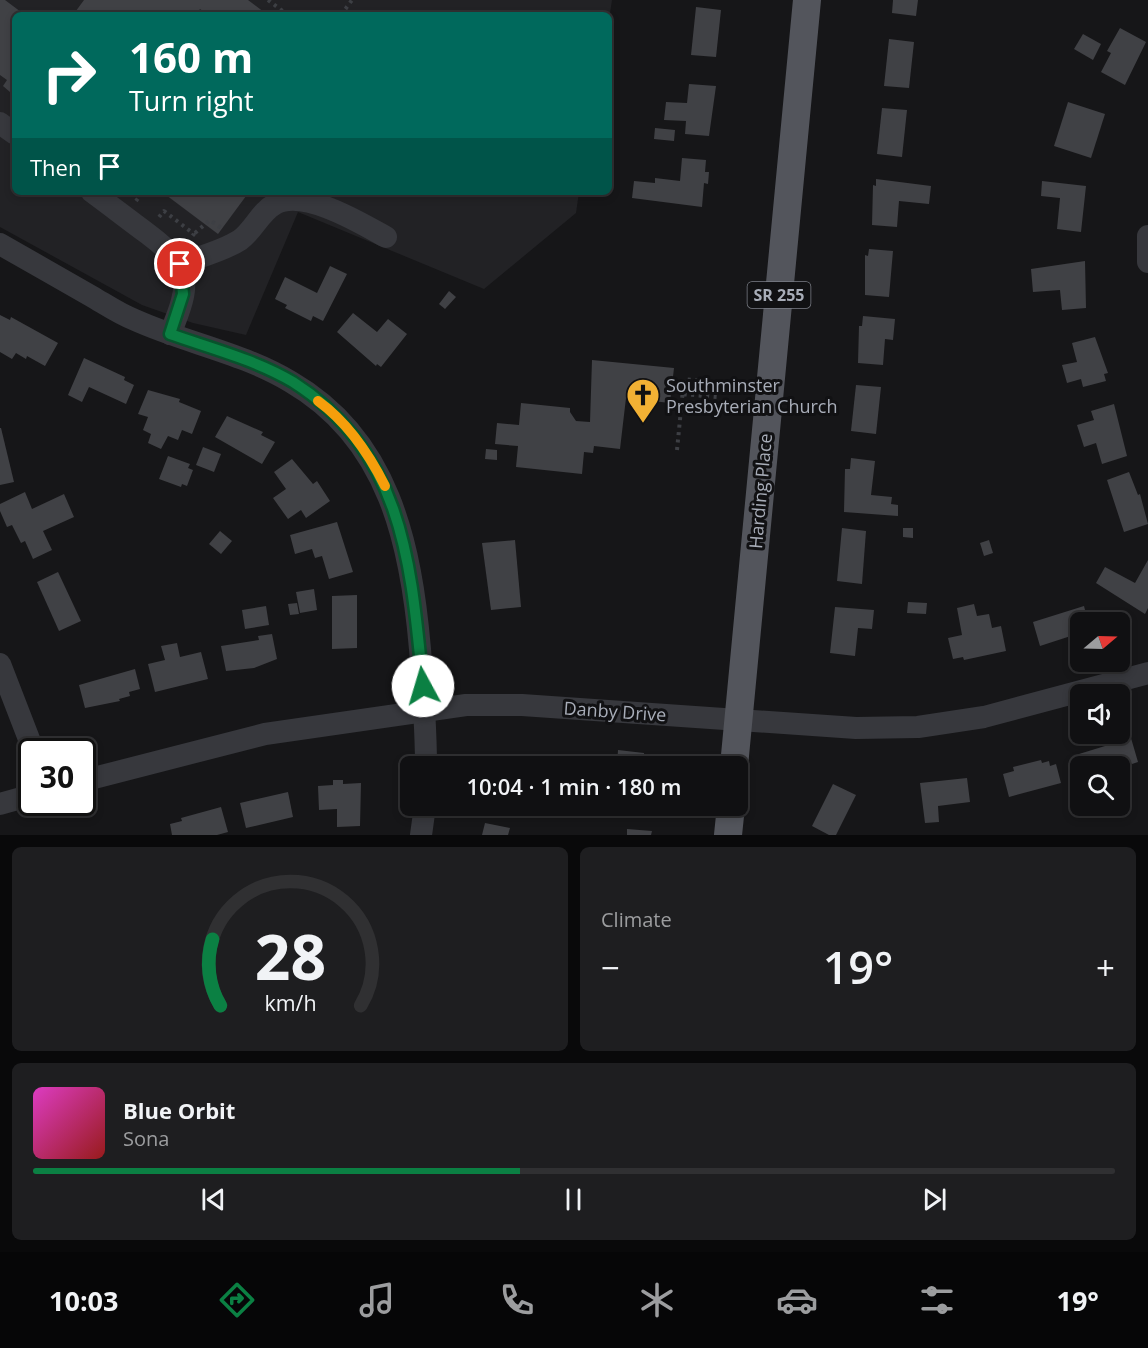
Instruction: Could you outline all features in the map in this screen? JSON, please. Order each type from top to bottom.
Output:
[{"type":"main road","name":"Harding Place","points":[[735,756],[807,0]]},
{"type":"main road","points":[[728,835],[730,816]]},
{"type":"street","points":[[96,195],[167,249],[180,264],[183,294],[170,334]]},
{"type":"street","points":[[180,264],[237,242],[251,231],[267,210],[284,200],[306,201],[336,212],[386,237]]},
{"type":"street","points":[[1148,236],[1148,262]]},
{"type":"street","points":[[0,244],[133,320],[259,366],[292,382],[336,416],[369,457],[391,498],[402,531],[416,610],[426,709],[426,756]]},
{"type":"street","points":[[0,664],[29,738]]},
{"type":"street","name":"Danby Drive","points":[[96,777],[248,738],[426,709],[466,705],[522,705],[856,728],[918,727],[984,717],[1148,673]]},
{"type":"street","points":[[0,804],[18,799]]},
{"type":"street","points":[[422,835],[424,816]]},
{"type":"path","points":[[268,0],[284,12]]},
{"type":"path","points":[[194,234],[210,220],[228,232]]},
{"type":"path","points":[[677,450],[682,394],[684,379],[718,383],[717,397],[682,394]]},
{"type":"shaded area","points":[[0,0],[612,0],[610,12],[12,12],[12,195],[579,195],[576,213],[484,289],[298,212],[246,335],[193,323],[142,305],[0,227]]},
{"type":"building","points":[[0,0],[5,0],[21,12],[12,12],[12,89],[10,92],[3,86],[7,80],[0,75]]},
{"type":"building","points":[[84,0],[248,0],[264,12],[204,12],[200,9],[198,12],[75,12]]},
{"type":"building","points":[[893,0],[918,0],[916,16],[892,13]]},
{"type":"building","points":[[696,7],[721,10],[716,57],[691,55]]},
{"type":"building","points":[[1120,28],[1146,42],[1125,85],[1101,72],[1111,53],[1107,51]]},
{"type":"building","points":[[1083,34],[1101,44],[1093,60],[1074,49]]},
{"type":"building","points":[[889,39],[914,42],[909,88],[884,86]]},
{"type":"building","points":[[689,84],[716,86],[709,136],[685,134],[686,121],[664,120],[666,102],[687,103]]},
{"type":"building","points":[[1068,102],[1105,114],[1091,158],[1054,146]]},
{"type":"building","points":[[882,108],[907,110],[902,157],[877,154]]},
{"type":"building","points":[[655,128],[675,130],[674,141],[654,139]]},
{"type":"building","points":[[682,158],[706,160],[705,172],[709,172],[708,184],[704,183],[702,207],[632,198],[634,181],[655,183],[655,178],[680,181]]},
{"type":"building","points":[[876,179],[931,186],[929,204],[899,201],[897,227],[872,225],[873,185],[876,186]]},
{"type":"building","points":[[1042,181],[1086,186],[1081,232],[1057,229],[1060,198],[1041,196]]},
{"type":"building","points":[[166,195],[247,195],[218,234]]},
{"type":"building","points":[[869,249],[893,251],[889,297],[865,295],[865,255],[868,256]]},
{"type":"building","points":[[1085,261],[1086,308],[1062,310],[1060,290],[1033,292],[1031,269]]},
{"type":"building","points":[[330,266],[347,274],[323,321],[313,316],[311,321],[285,308],[287,305],[275,299],[285,277],[317,293]]},
{"type":"building","points":[[449,291],[456,297],[445,309],[439,304]]},
{"type":"building","points":[[353,313],[377,332],[388,319],[407,334],[381,367],[377,364],[376,366],[337,332]]},
{"type":"building","points":[[0,315],[10,320],[11,317],[58,343],[45,366],[27,356],[26,359],[16,353],[12,359],[0,352]]},
{"type":"building","points":[[863,316],[895,319],[893,340],[885,339],[883,365],[858,363],[859,326],[862,326]]},
{"type":"building","points":[[1095,337],[1108,373],[1104,374],[1106,381],[1083,387],[1081,379],[1067,383],[1062,365],[1077,362],[1072,343]]},
{"type":"building","points":[[84,358],[125,377],[124,380],[134,385],[126,404],[89,387],[82,402],[68,395]]},
{"type":"building","points":[[592,360],[674,368],[670,403],[626,398],[620,449],[594,446],[593,453],[584,452],[582,474],[516,467],[518,446],[495,444],[497,423],[519,425],[521,403],[570,408],[576,421],[590,422]]},
{"type":"building","points":[[856,385],[881,387],[876,434],[851,431]]},
{"type":"building","points":[[148,390],[180,399],[179,402],[201,411],[192,434],[182,430],[178,440],[168,436],[161,449],[148,443],[151,434],[143,430],[148,417],[138,414]]},
{"type":"building","points":[[1114,404],[1127,456],[1102,464],[1096,443],[1084,447],[1077,425],[1094,420],[1091,411]]},
{"type":"building","points":[[227,416],[263,432],[261,435],[275,442],[262,464],[215,437]]},
{"type":"building","points":[[0,428],[14,482],[0,485]]},
{"type":"building","points":[[203,447],[221,454],[214,472],[196,465]]},
{"type":"building","points":[[486,449],[497,450],[497,460],[485,459]]},
{"type":"building","points":[[168,456],[190,464],[188,468],[193,470],[187,486],[182,484],[181,487],[159,479]]},
{"type":"building","points":[[851,458],[875,461],[871,495],[892,497],[891,504],[898,505],[898,516],[844,512],[845,469],[850,469]]},
{"type":"building","points":[[292,459],[313,484],[317,481],[330,501],[306,518],[301,510],[288,519],[273,498],[286,489],[274,472]]},
{"type":"building","points":[[1129,472],[1138,495],[1140,494],[1148,524],[1124,532],[1107,480]]},
{"type":"building","points":[[25,492],[32,509],[64,494],[74,517],[43,531],[52,550],[33,559],[25,541],[21,543],[12,525],[7,527],[0,511],[0,504]]},
{"type":"building","points":[[337,522],[353,572],[329,579],[322,556],[315,558],[312,549],[295,554],[290,535]]},
{"type":"building","points":[[842,528],[866,531],[862,584],[837,581]]},
{"type":"building","points":[[903,528],[913,528],[913,538],[903,537]]},
{"type":"building","points":[[220,531],[232,541],[221,554],[209,544]]},
{"type":"building","points":[[515,540],[521,607],[491,610],[482,543]]},
{"type":"building","points":[[989,540],[993,553],[984,556],[980,543]]},
{"type":"building","points":[[1148,560],[1148,608],[1145,614],[1096,583],[1105,567],[1135,583]]},
{"type":"building","points":[[58,572],[81,621],[59,631],[37,582]]},
{"type":"building","points":[[314,589],[317,610],[300,613],[296,592]]},
{"type":"building","points":[[357,595],[357,648],[332,649],[332,596]]},
{"type":"building","points":[[908,602],[927,603],[926,614],[907,613]]},
{"type":"building","points":[[297,603],[299,614],[290,615],[288,604]]},
{"type":"building","points":[[974,604],[977,616],[989,614],[992,628],[1001,626],[1006,651],[964,660],[963,657],[953,659],[948,638],[962,635],[957,608]]},
{"type":"building","points":[[266,606],[269,625],[245,629],[242,610]]},
{"type":"building","points":[[1084,606],[1086,612],[1070,612],[1070,636],[1040,646],[1033,622]]},
{"type":"building","points":[[835,607],[874,610],[872,629],[858,628],[855,656],[830,653]]},
{"type":"building","points":[[272,634],[277,659],[254,668],[226,671],[221,646],[259,640],[258,636]]},
{"type":"building","points":[[177,643],[180,657],[201,652],[208,679],[155,692],[148,664],[165,660],[161,646]]},
{"type":"building","points":[[135,669],[140,689],[129,692],[130,696],[119,699],[120,701],[85,708],[79,685]]},
{"type":"building","points":[[1130,738],[1138,762],[1130,765],[1130,756],[1080,756],[1079,754],[1112,744],[1130,744]]},
{"type":"building","points":[[618,750],[644,753],[644,756],[618,756]]},
{"type":"building","points":[[1041,760],[1042,763],[1049,761],[1050,766],[1056,764],[1061,783],[1009,797],[1003,774],[1014,771],[1013,767]]},
{"type":"building","points":[[967,778],[970,802],[938,806],[939,822],[925,823],[920,783]]},
{"type":"building","points":[[333,780],[343,780],[343,784],[361,783],[360,826],[337,827],[337,809],[319,810],[318,786],[333,785]]},
{"type":"building","points":[[833,784],[856,795],[836,835],[829,835],[812,826]]},
{"type":"building","points":[[288,792],[293,817],[246,828],[240,803]]},
{"type":"building","points":[[221,807],[228,832],[217,835],[172,835],[170,824],[182,821],[181,818]]},
{"type":"building","points":[[485,823],[510,828],[508,835],[482,835]]},
{"type":"building","points":[[627,829],[652,831],[651,835],[627,835]]},
{"type":"slow traffic","points":[[318,401],[348,430],[369,457],[385,486]]},
{"type":"place","name":"Southminster Presbyterian Church","points":[[643,424]]},
{"type":"route","points":[[180,264],[184,280],[183,294],[170,334],[259,366],[292,382],[336,416],[369,457],[391,498],[402,531],[416,610],[423,686]]}]
